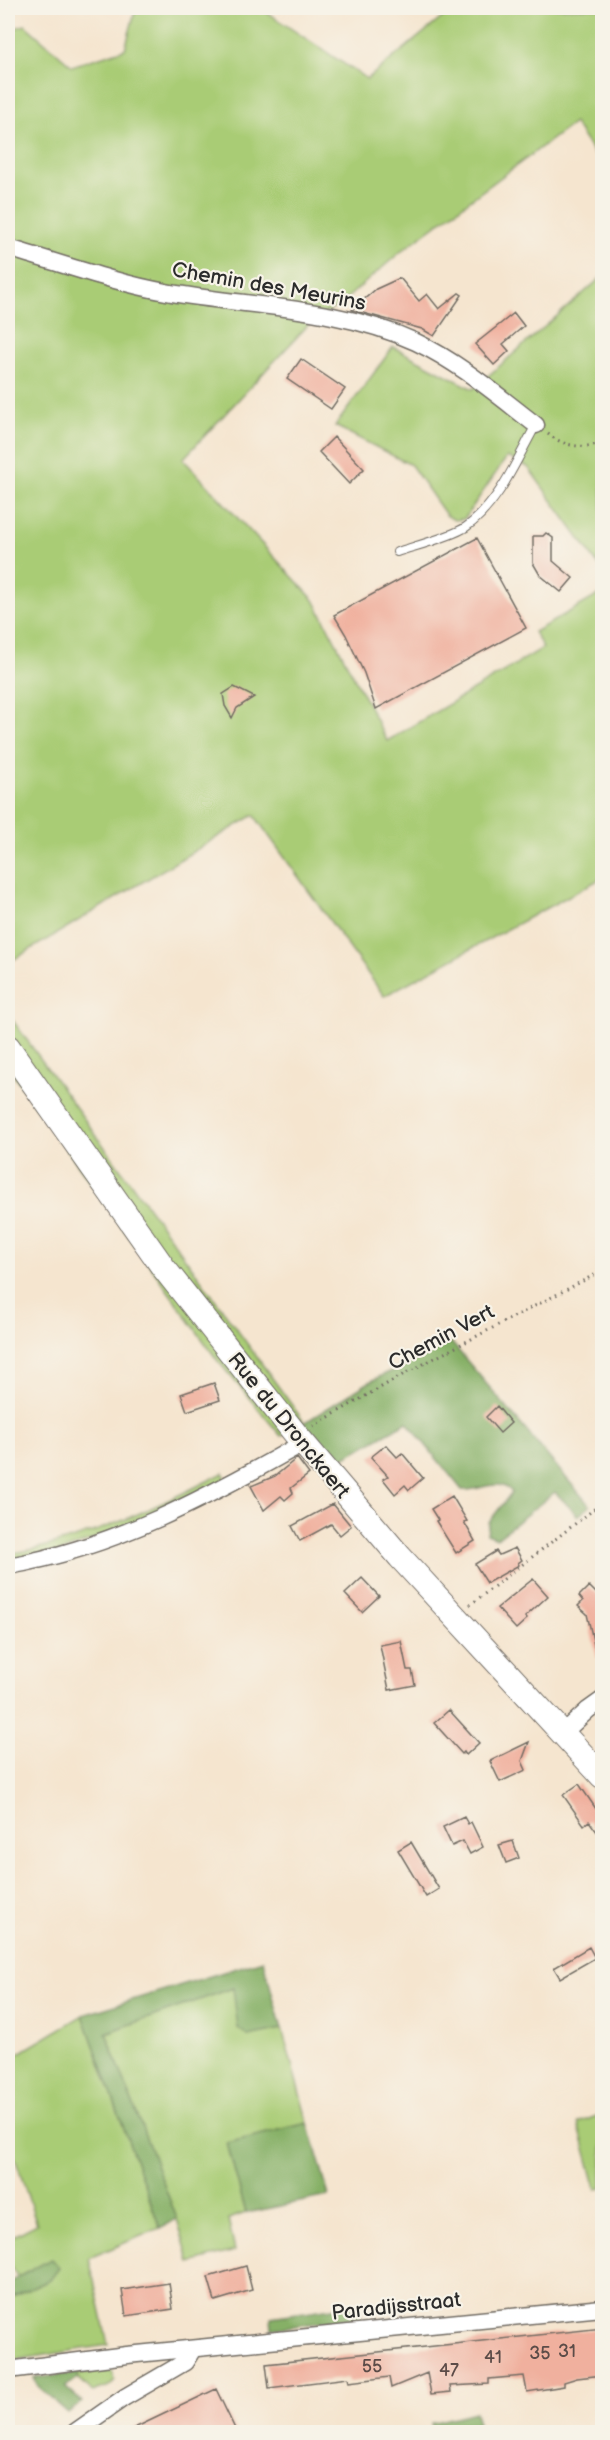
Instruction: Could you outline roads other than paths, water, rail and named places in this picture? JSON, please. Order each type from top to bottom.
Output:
[{"type":"main road","name":"Rue du Dronckaert","points":[[8,1047],[156,1258],[300,1440],[454,1617],[603,1776]]},
{"type":"street","name":"Chemin des Meurins","points":[[8,248],[159,290],[280,306],[379,329],[406,338],[471,375],[536,425]]},
{"type":"street","points":[[8,1566],[61,1555],[113,1538],[180,1508],[300,1440]]},
{"type":"street","points":[[562,1734],[588,1710],[603,1700]]},
{"type":"street","name":"Paradijsstraat","points":[[8,2370],[603,2308]]},
{"type":"street","points":[[75,2433],[124,2397],[185,2362],[194,2349]]},
{"type":"lane","points":[[397,552],[464,528],[483,512],[503,483],[536,425]]}]
